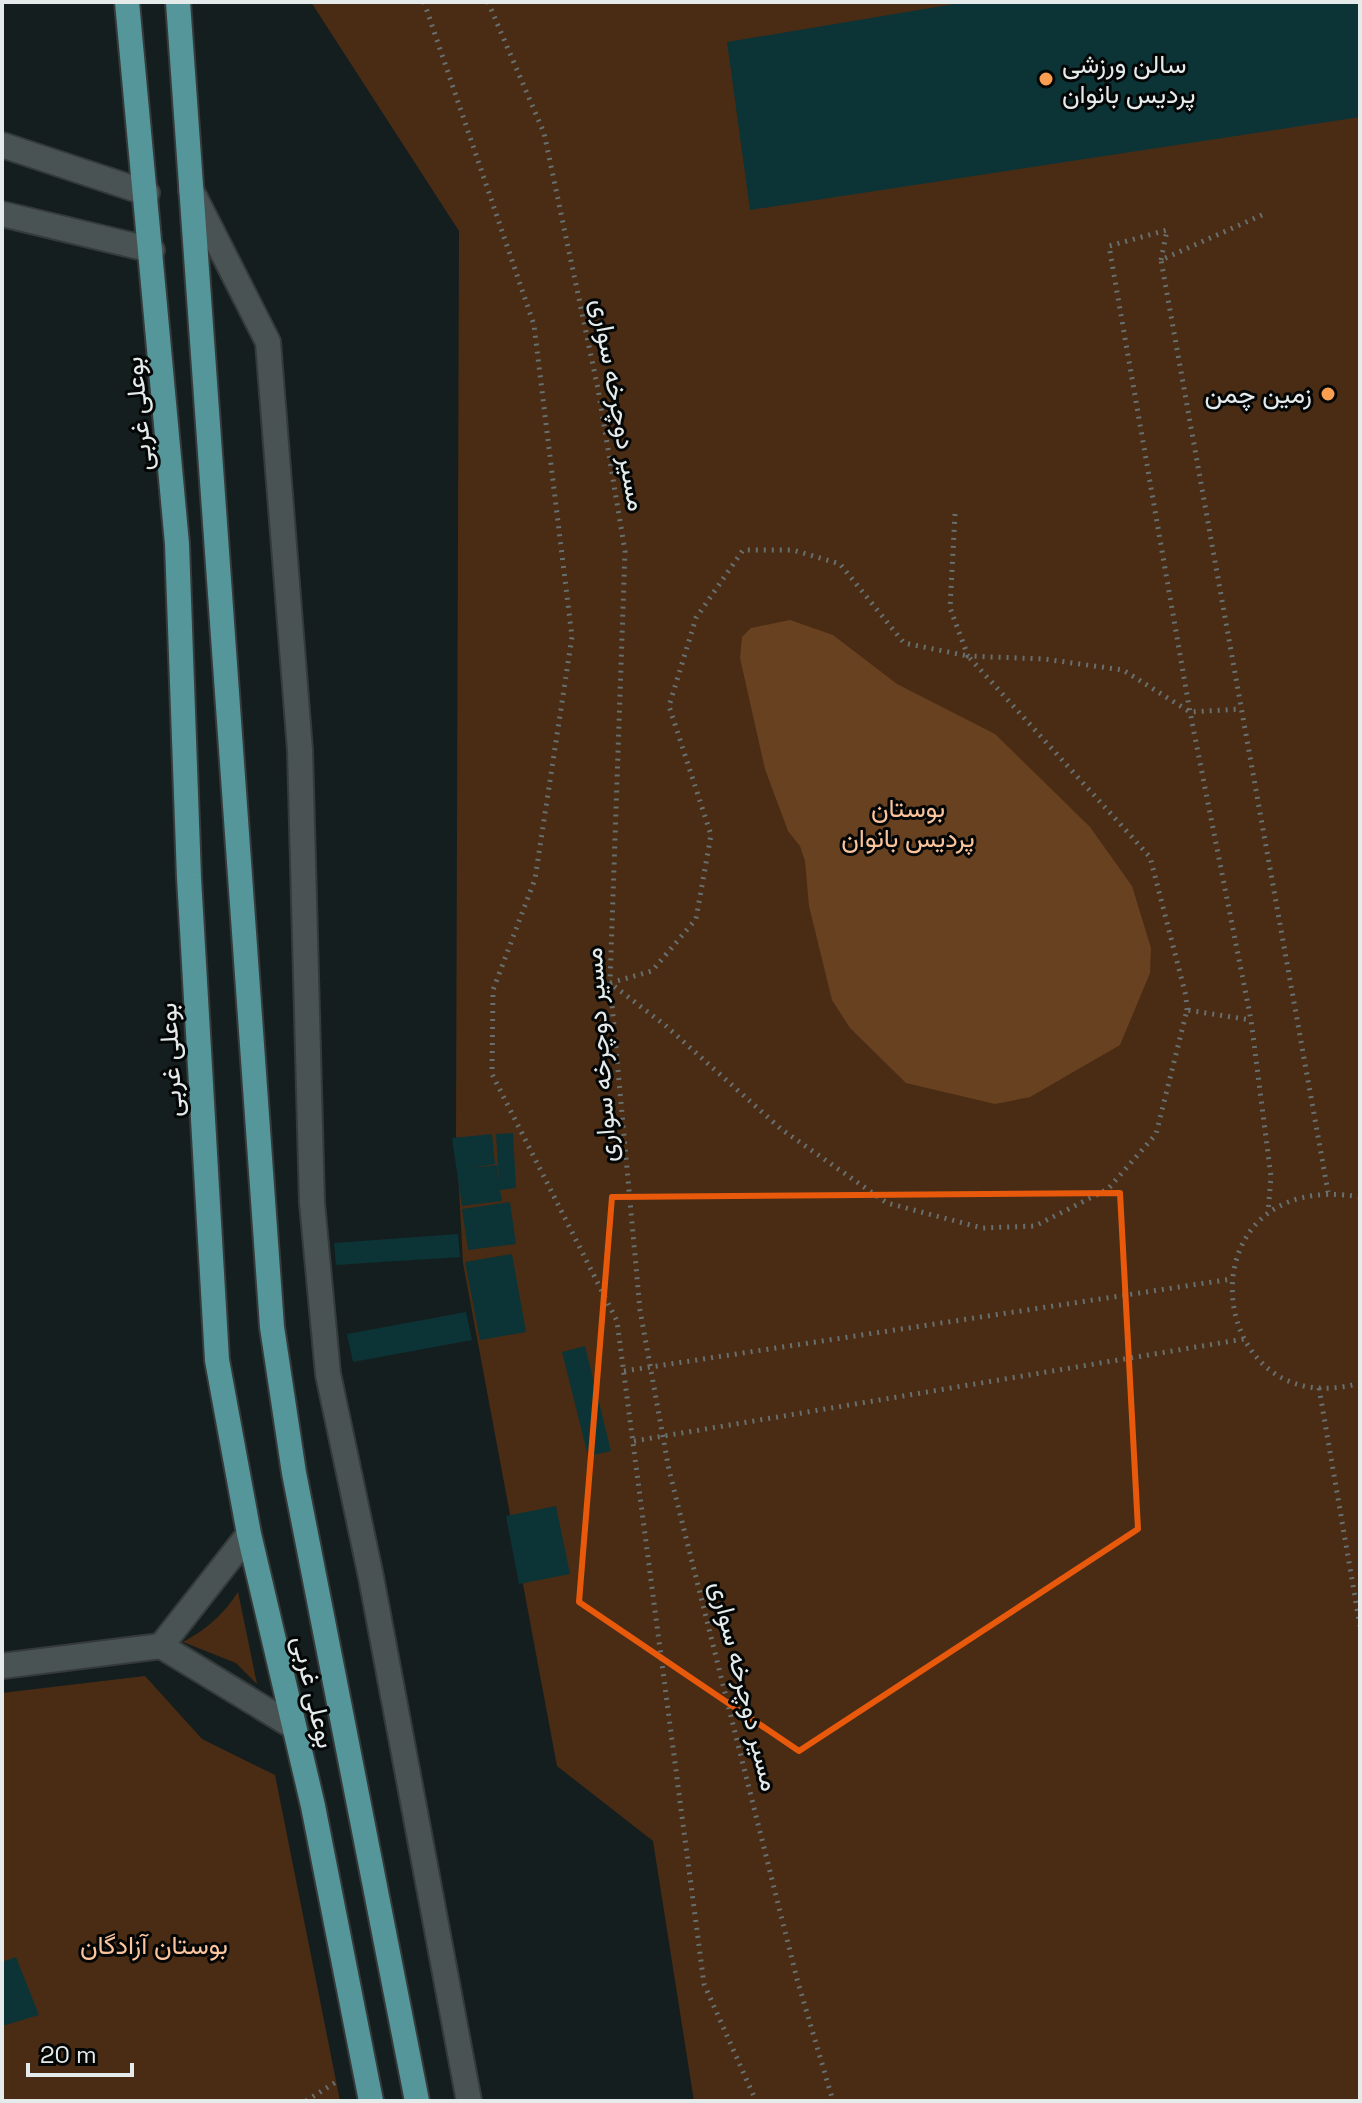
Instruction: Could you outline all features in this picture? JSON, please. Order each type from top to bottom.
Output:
[{"type":"main road","name":"بوعلی غربی","points":[[127,2],[177,544],[189,878],[216,1345],[249,1534],[291,1725],[313,1806],[371,2101]]},
{"type":"main road","name":"بوعلی غربی","points":[[178,2],[272,1327],[294,1473],[417,2101]]},
{"type":"street","points":[[2,145],[147,193]]},
{"type":"street","points":[[191,190],[268,342],[300,750],[312,1203],[328,1374],[371,1577],[469,2101]]},
{"type":"street","points":[[2,214],[152,250]]},
{"type":"street","points":[[161,1646],[249,1534]]},
{"type":"street","points":[[2,1666],[161,1646],[291,1725]]},
{"type":"path","points":[[424,2],[534,325],[572,637],[535,879],[493,990],[492,1074],[617,1321],[704,1984],[756,2101]]},
{"type":"path","name":"مسیر دوچرخه سواری","points":[[488,2],[544,133],[598,389],[625,551],[610,983],[640,1310],[663,1436],[797,1979],[833,2101]]},
{"type":"path","points":[[1161,260],[1262,215]]},
{"type":"path","points":[[1268,1212],[1271,1177],[1251,1020],[1190,712],[1109,246],[1167,230],[1161,260],[1328,1192]]},
{"type":"path","points":[[610,983],[666,1026],[781,1129],[887,1203],[982,1228],[1035,1226],[1108,1189],[1156,1134],[1187,1010],[1150,857],[968,656],[950,608],[955,514]]},
{"type":"path","points":[[610,983],[652,971],[696,919],[711,835],[669,706],[696,618],[743,550],[793,550],[840,564],[904,643],[968,656],[1044,659],[1123,670],[1190,712],[1241,709]]},
{"type":"path","points":[[1187,1010],[1251,1020]]},
{"type":"path","points":[[1360,1197],[1328,1192],[1296,1197],[1268,1212],[1246,1235],[1233,1264],[1230,1296],[1237,1327],[1253,1355],[1278,1375],[1319,1388],[1340,1388],[1360,1383]]},
{"type":"path","points":[[624,1371],[1232,1279]]},
{"type":"path","points":[[634,1441],[1244,1339]]},
{"type":"path","points":[[1319,1388],[1360,1626]]},
{"type":"highlighted area","points":[[1120,1193],[1138,1529],[799,1751],[579,1602],[612,1197]]},
{"type":"green space","name":"بوستان پردیس بانوان","points":[[311,2],[1360,2],[1360,2101],[694,2101],[653,1841],[557,1766],[463,1263],[456,1134],[459,231]]},
{"type":"green space","points":[[238,1592],[257,1684],[236,1663],[183,1642],[214,1621]]},
{"type":"green space","name":"بوستان آزادگان","points":[[145,1676],[202,1739],[275,1775],[340,2101],[2,2101],[2,1693]]},
{"type":"shaded area","points":[[790,620],[833,635],[897,684],[995,734],[1090,827],[1132,886],[1151,948],[1150,973],[1120,1045],[1030,1097],[995,1104],[906,1083],[850,1028],[832,1000],[809,906],[805,861],[800,846],[788,831],[765,769],[740,658],[742,637],[751,628]]},
{"type":"building","name":"سالن ورزشی پردیس بانوان","points":[[966,2],[1360,2],[1360,117],[750,210],[727,42]]},
{"type":"building","points":[[513,1133],[516,1188],[500,1190],[502,1201],[462,1206],[452,1138],[492,1134],[495,1164],[472,1168],[497,1165],[499,1181],[496,1134]]},
{"type":"building","points":[[510,1202],[516,1244],[468,1250],[462,1209]]},
{"type":"building","points":[[458,1234],[460,1257],[336,1265],[334,1243]]},
{"type":"building","points":[[512,1254],[526,1332],[480,1340],[465,1262]]},
{"type":"building","points":[[466,1312],[472,1340],[353,1362],[347,1334]]},
{"type":"building","points":[[585,1346],[611,1451],[588,1456],[562,1352]]},
{"type":"building","points":[[556,1506],[570,1574],[519,1584],[506,1516]]},
{"type":"building","points":[[16,1957],[39,2015],[2,2026],[2,1962]]},
{"type":"place","name":"سالن ورزشی پردیس بانوان","points":[[1046,79]]},
{"type":"place","name":"زمین چمن","points":[[1328,394]]}]
